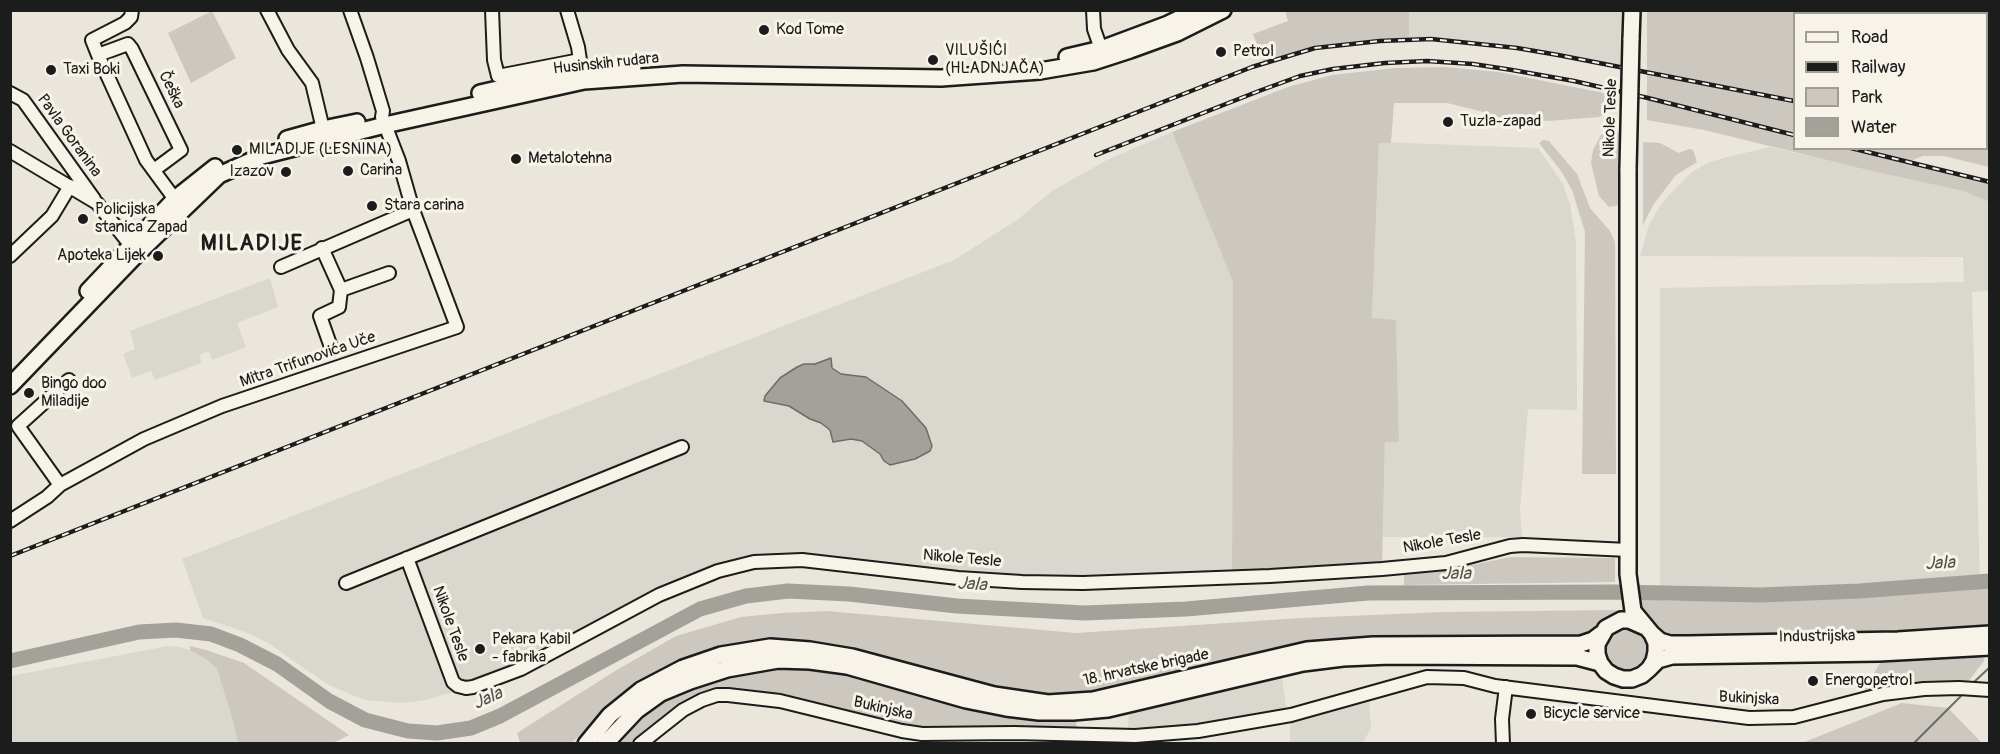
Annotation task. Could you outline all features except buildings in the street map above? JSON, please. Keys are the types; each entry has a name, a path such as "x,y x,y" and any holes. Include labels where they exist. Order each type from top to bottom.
{"main road":[{"name":"Husinskih rudara","path":"10,374 133,249 219,175 262,156 384,121 582,70 683,66 939,69 1039,63 1101,49 1168,24 1197,10"},
{"name":"Husinskih rudara","path":"582,70 941,78 1040,71 1093,62 1130,50 1177,33 1223,10"},
{"name":"Nikole Tesle","path":"1612,623 1627,607 1623,589 1628,574 1628,169 1632,10"},
{"name":"Husinskih rudara","path":"10,386 176,198 215,167 262,147 323,129 384,121"},
{"path":"1627,607 1649,630 1656,643 1654,661 1649,669 1632,679 1623,679 1606,671 1597,654 1597,644 1601,634 1612,623 1629,620 1649,630"},
{"name":"Industrijska","path":"1649,630 1660,641 1688,645 1898,640 1989,634"},
{"name":"18. hrvatske brigade","path":"586,744 610,715 641,690 684,668 721,655 770,647 810,650 852,657 994,694 1048,703 1093,700 1306,650 1385,645 1581,644 1601,634"},
{"name":"Industrijska","path":"1649,669 1658,660 1672,656 1879,653 1989,647"},
{"name":"18. hrvatske brigade","path":"605,744 636,711 662,693 727,669 778,660 847,666 966,700 1039,712 1108,709 1303,663 1343,658 1577,657 1600,663"}],"street":[{"path":"132,10 131,17 125,23 92,40 146,160 176,198"},
{"path":"267,10 288,50 312,82 323,129"},
{"name":"Mitra Trifunovića Uče","path":"10,521 47,497 60,485 144,439 222,406 457,327 413,210 350,10"},
{"name":"Husinskih rudara","path":"492,10 494,60 498,76 582,70"},
{"path":"567,10 582,70"},
{"path":"1094,10 1094,29 1101,49"},
{"name":"Češka","path":"98,55 128,44 132,49 181,150 154,170"},
{"name":"Pavla Goranina","path":"10,93 24,100 97,203 133,249"},
{"name":"Pavla Goranina","path":"10,151 97,203"},
{"path":"10,256 52,216 70,186"},
{"path":"281,267 413,210"},
{"path":"322,248 341,290 389,273"},
{"name":"Mitra Trifunovića Uče","path":"332,350 320,316 339,307 341,290"},
{"path":"60,485 18,426 69,380"},
{"path":"346,583 682,447"},
{"name":"Nikole Tesle","path":"407,558 453,682 466,688 521,669 659,594 718,571 754,562 802,560 958,578 1083,583 1365,571 1446,563 1510,546 1523,545 1628,550"},
{"name":"Bukinjska","path":"640,744 683,710 717,695 780,701 922,734 1014,733 1136,740 1291,715 1427,677 1464,678 1506,687 1749,718 1794,717 1883,694 1924,689 1989,690"},
{"path":"1503,744 1502,719 1506,687"}],"shaded area":[{"path":"1841,10 1989,11 1989,94 1988,12 1840,12"},
{"path":"1409,11 1621,11 1620,67 1517,48 1431,39 1409,40"},
{"path":"1172,132 1233,282 1232,578 1083,583 802,560 718,571 476,686 421,701 400,703 366,700 354,696 327,684 268,643 245,632 203,618 182,559 954,260 1017,220 1052,191 1107,160"},
{"path":"1379,142 1538,148 1563,184 1570,204 1576,242 1577,410 1528,409 1520,510 1522,537 1383,537 1385,442 1399,442 1396,320 1372,319"},
{"path":"1770,147 1963,191 1989,202 1989,291 1972,292 1980,582 1859,591 1761,595 1660,594 1660,288 1964,282 1963,257 1640,256 1649,225 1658,209 1692,172 1708,163"},
{"path":"270,278 278,307 237,323 246,347 212,360 209,351 200,355 201,363 155,380 151,371 132,378 123,354 135,349 130,331"},
{"path":"168,646 190,650 217,669 238,743 11,744 11,676"},
{"path":"1282,677 1287,714 1204,728 1128,730 1129,707"},
{"path":"1369,702 1371,728 1363,743 1290,743 1290,721"}],"green space":[{"path":"212,11 236,58 191,83 168,33"},
{"path":"1285,11 1409,11 1409,40 1315,48 1264,63 1253,34 1288,21"},
{"path":"1647,11 1841,11 1793,12 1793,150 1988,150 1989,94 1989,167 1944,156 1923,156 1908,162 1989,182 1989,202 1963,191 1704,130 1647,120"},
{"path":"1445,67 1499,72 1604,93 1615,96 1614,109 1599,117 1549,121 1495,117 1447,103 1394,103 1391,143 1379,143 1372,318 1396,320 1399,442 1385,442 1382,569 1232,578 1233,282 1172,132 1288,87 1332,75 1394,68"},
{"path":"1615,130 1619,132 1620,205 1609,207 1599,196 1591,163 1593,150 1601,135"},
{"path":"1543,140 1549,141 1577,174 1590,208 1610,231 1615,242 1616,474 1582,474 1585,232 1572,190 1561,171 1539,143"},
{"path":"1643,142 1660,143 1679,153 1689,149 1693,150 1697,162 1676,175 1653,205 1643,225"},
{"path":"1511,557 1615,558 1615,582 1404,585 1404,575 1447,570"},
{"path":"1989,586 1989,629 1937,633 1670,640 1641,613 1641,597 1668,601 1799,598"},
{"path":"1617,610 1594,632 1575,640 1526,636 1341,639 1094,696 1052,699 735,648 618,702 571,743 520,743 517,733 615,671 676,636 741,617 827,611 1076,633 1301,618 1443,612"},
{"path":"1633,624 1651,641 1648,665 1625,676 1604,663 1603,638 1608,631"},
{"path":"190,646 244,663 349,735 333,743 238,743 217,669 190,650"},
{"path":"1983,655 1984,661 1963,688 1865,699 1860,693 1881,661"},
{"path":"809,668 861,678 926,695 1075,717 1078,731 934,731 905,727 763,694 702,696 635,743 615,744 635,724 668,699 711,681 752,671"},
{"path":"1902,703 1948,708 1982,743 1802,743"}],"water":[{"path":"831,358 832,368 841,374 866,377 902,401 926,428 932,446 930,451 915,459 890,465 880,454 862,441 851,439 833,442 830,430 821,423 789,406 764,401 765,396 780,378 797,367"}],"waterway":[{"name":"Jala","path":"10,661 139,632 176,630 211,634 240,645 277,664 329,701 365,720 408,731 437,733 471,728 500,716 700,609 746,596 788,591 849,594 957,606 1084,613 1186,609 1368,593 1617,592 1761,595 1859,591 1990,581"},
{"path":"1973,683 1990,667"},
{"path":"1913,744 1962,695"}],"railway":[{"path":"10,556 1252,67 1315,48 1380,41 1431,39 1517,48 1793,101"},
{"path":"1096,155 1300,76 1333,69 1427,61 1473,64 1574,81 1793,135"},
{"path":"1859,150 1990,182"}],"place":[{"name":"Kod Tome","path":"764,30"},
{"name":"Petrol","path":"1221,52"},
{"name":"VILUŠIĆI (HLADNJAČA)","path":"933,60"},
{"name":"Taxi Boki","path":"51,70"},
{"name":"Tuzla-zapad","path":"1448,122"},
{"name":"MILADIJE (LESNINA)","path":"237,150"},
{"name":"Metalotehna","path":"516,159"},
{"name":"Carina","path":"348,171"},
{"name":"Izazov","path":"286,172"},
{"name":"Stara carina","path":"372,206"},
{"name":"Policijska stanica Zapad","path":"83,219"},
{"name":"Apoteka Lijek","path":"158,256"},
{"name":"Bingo doo Miladije","path":"29,393"},
{"name":"Pekara Kabil - fabrika","path":"480,649"},
{"name":"Energopetrol","path":"1813,681"},
{"name":"Bicycle service","path":"1531,714"}],"district":[{"name":"MILADIJE","path":"252,244"}]}
